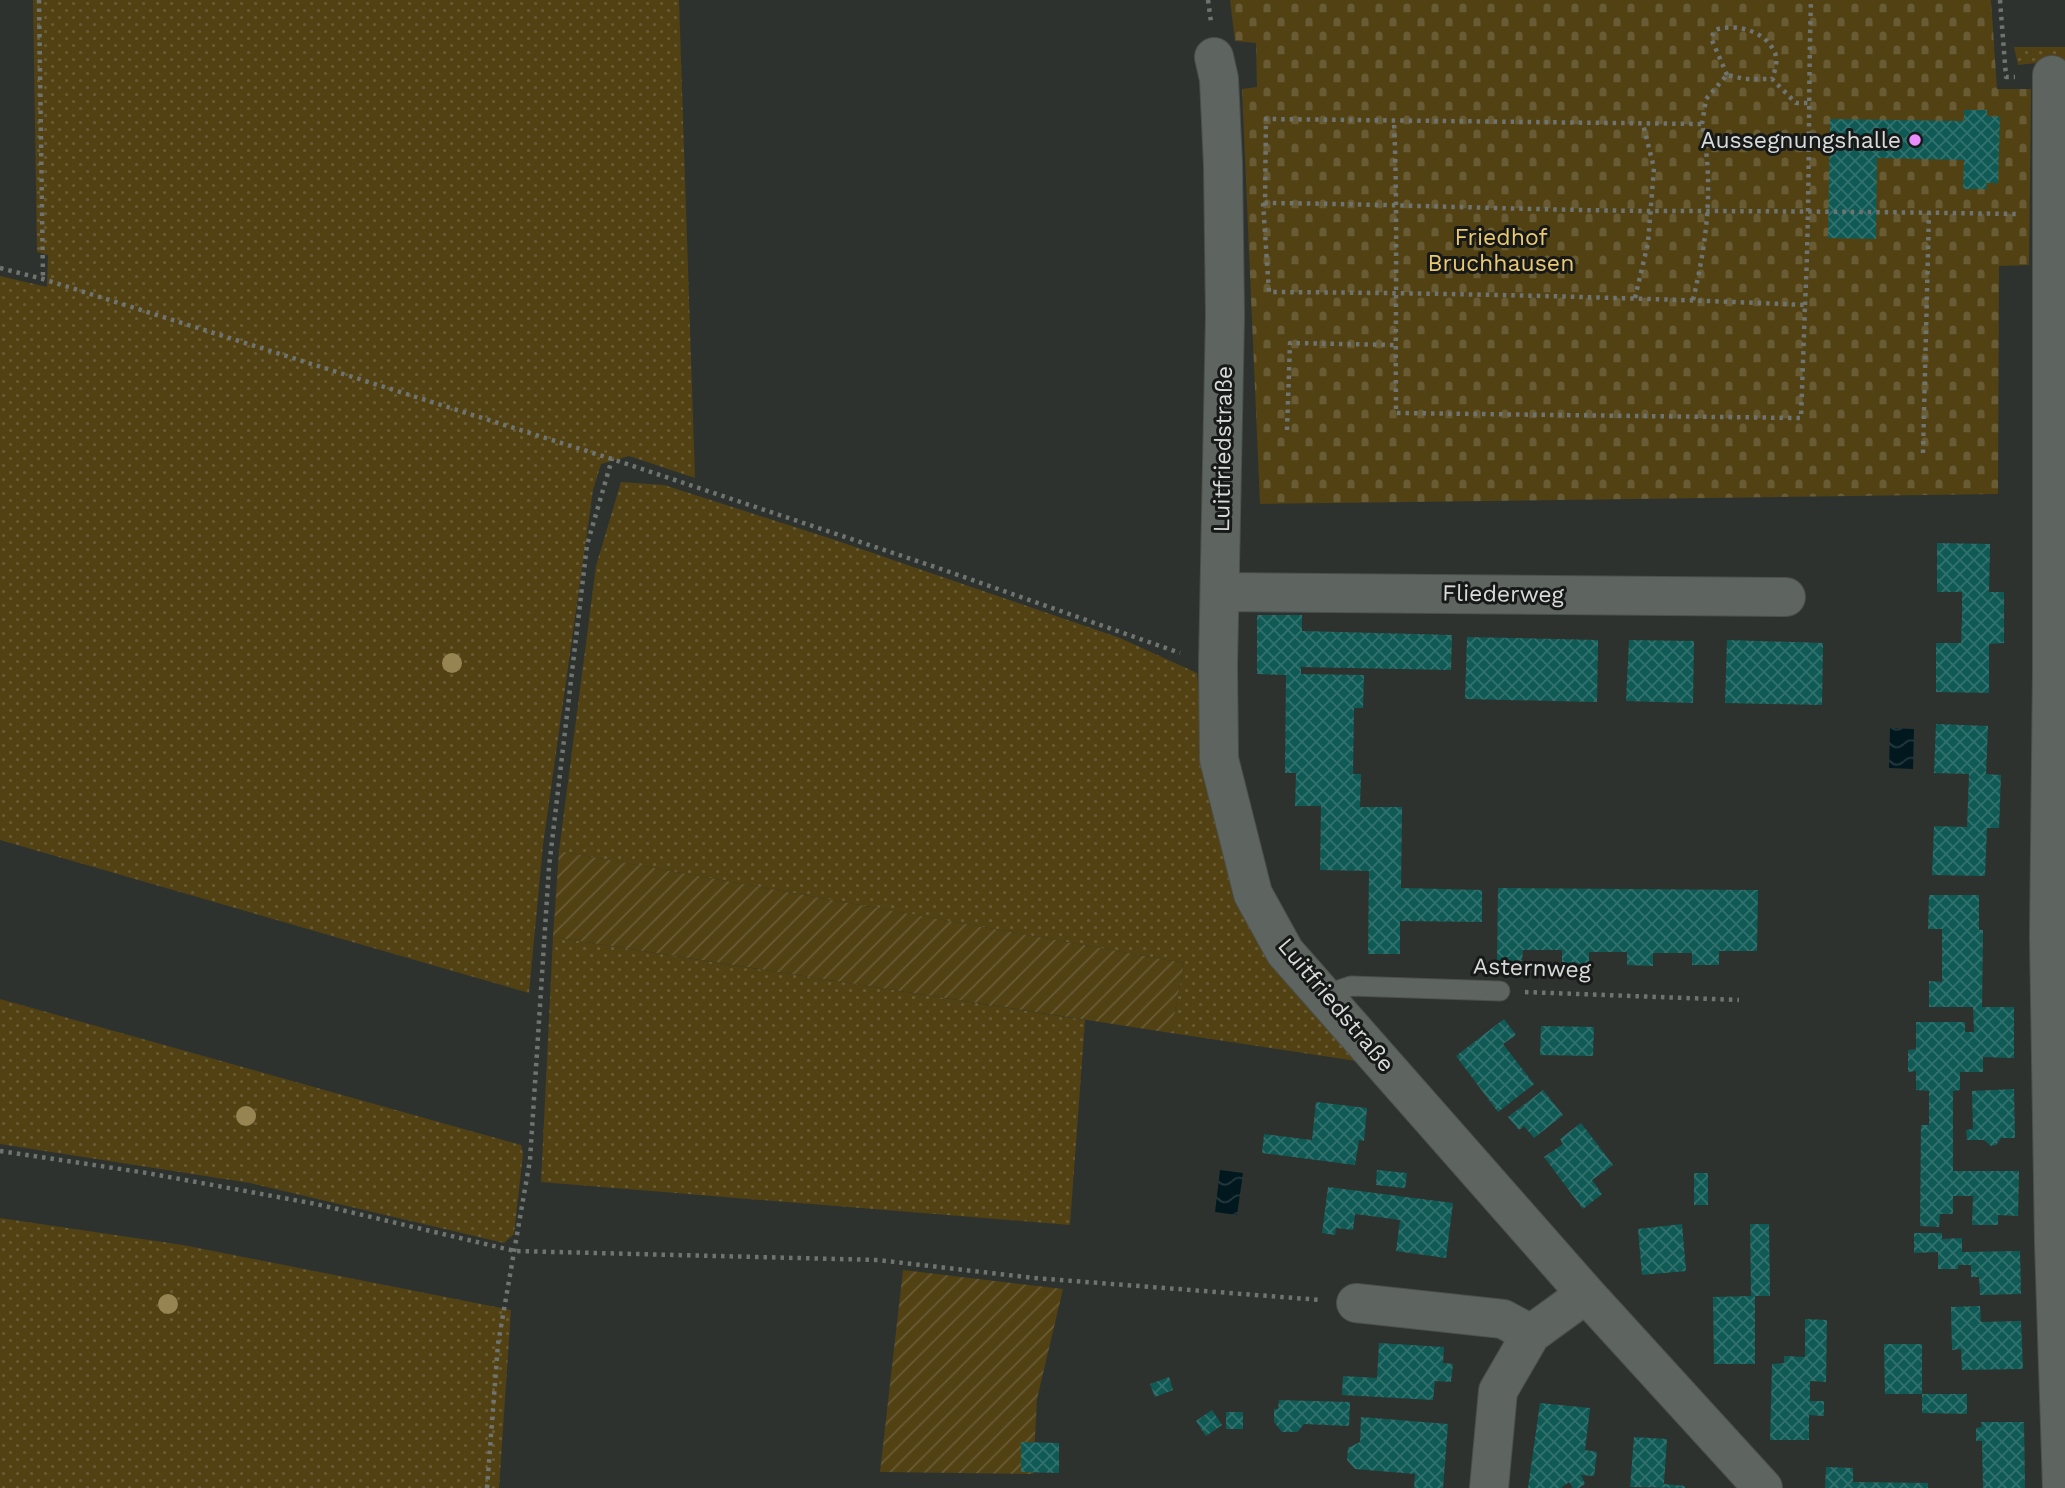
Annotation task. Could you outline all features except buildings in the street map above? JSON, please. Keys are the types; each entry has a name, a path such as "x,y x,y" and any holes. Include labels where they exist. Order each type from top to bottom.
{"street":[{"name":"Luitfriedstraße","path":"1214,57 1219,79 1226,316 1219,759 1254,894 1285,952 1586,1294 1763,1488"},
{"path":"2052,75 2058,693 2050,1013 2062,1488"},
{"name":"Fliederweg","path":"1220,592 1786,597"},
{"path":"1489,1488 1498,1391 1531,1334 1586,1294"},
{"path":"1356,1303 1503,1319 1531,1334"}],"lane":[{"name":"Asternweg","path":"1324,995 1351,986 1500,991"}],"path":[{"path":"39,0 43,279"},
{"path":"1394,121 1397,204 1396,413 1801,418 1810,213 1808,103 1811,0"},
{"path":"2000,0 2006,77 2052,75"},
{"path":"1727,75 1711,38 1715,30 1728,25 1747,30 1763,39 1774,51 1777,64 1772,79"},
{"path":"1727,75 1745,79 1772,79 1796,103 1808,103"},
{"path":"1692,300 1705,244 1708,210 1709,160 1702,124 1706,100 1727,75"},
{"path":"1702,124 1266,119 1265,203 1269,292 1635,298 1805,305"},
{"path":"1635,298 1648,243 1654,168 1643,124"},
{"path":"1224,203 1397,204 1652,211 2053,214"},
{"path":"1923,453 1929,212"},
{"path":"0,268 43,279 612,459 1138,638"},
{"path":"1287,430 1290,343 1396,345"},
{"path":"487,1488 498,1344 530,1160 548,867 583,571 587,545 612,459"},
{"name":"Asternweg","path":"1500,991 1739,1000"},
{"path":"0,1151 146,1173 316,1204 515,1251 878,1260 1034,1278 1356,1303"}],"green space":[{"path":"33,0 679,0 695,478 629,456 601,464 593,490 543,845 529,993 0,840 0,276 47,287 48,255 37,252"},
{"name":"Friedhof Bruchhausen","path":"1230,0 1991,0 1997,89 2031,89 2029,265 1999,266 1998,494 1260,504 1242,89 1257,87 1256,43 1235,41"},
{"path":"2014,47 2065,47 2065,60 2018,65"},
{"path":"621,482 664,485 832,539 1120,638 1197,673 1210,806 1253,934 1363,1062 1171,1033 1184,963 559,851 596,566"},
{"path":"559,851 1184,963 1171,1033 553,937"},
{"path":"553,937 1085,1020 1070,1225 541,1182"},
{"path":"0,999 521,1145 523,1154 514,1234 504,1243 250,1183 0,1144"},
{"path":"0,1218 183,1245 511,1310 499,1488 0,1488"},
{"path":"903,1270 1063,1289 1037,1399 1033,1474 880,1472"}],"water":[{"path":"1890,728 1914,729 1913,769 1889,768"},
{"path":"1220,1170 1243,1173 1237,1215 1215,1212"}],"place":[{"name":"Aussegnungshalle","path":"1915,140"}]}
